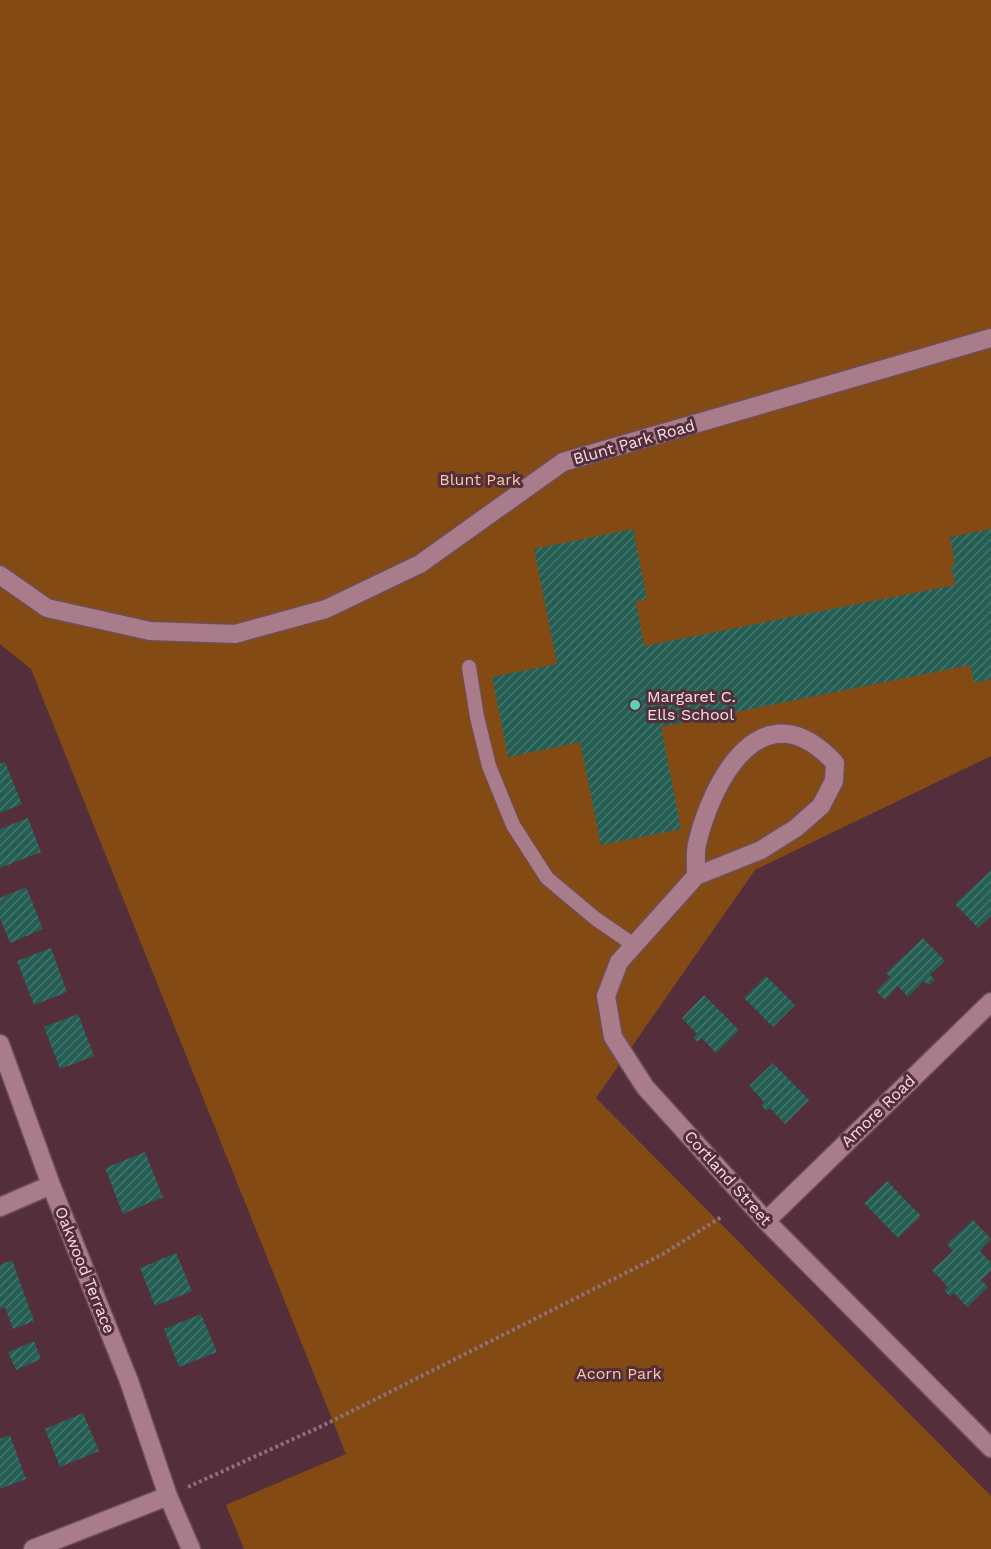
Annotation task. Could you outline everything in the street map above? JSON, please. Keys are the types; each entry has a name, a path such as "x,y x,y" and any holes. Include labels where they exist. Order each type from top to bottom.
{"street":[{"name":"Blunt Park Road","path":"0,575 47,608 150,631 235,634 326,609 420,564 563,462 991,338"},
{"name":"Cortland Street","path":"696,876 697,846 712,799 732,762 753,743 774,733 795,735 809,740 835,763 834,781 821,806 796,828 761,850 696,876 620,962 606,996 613,1036 645,1087 766,1221 991,1448"},
{"name":"Amore Road","path":"766,1221 991,1002"},
{"name":"Oakwood Terrace","path":"0,1044 51,1185 129,1380 168,1496 191,1549"},
{"path":"0,1207 51,1185"},
{"path":"33,1549 168,1496"}],"lane":[{"path":"469,667 477,717 489,766 513,825 547,878 596,919 634,945"}],"path":[{"path":"168,1496 322,1426 503,1335 663,1254 723,1216"}],"green space":[{"name":"Blunt Park","path":"0,0 991,0 991,756 755,870 596,1098 991,1496 991,1549 244,1549 226,1505 346,1454 31,669 0,644"}],"building":[{"name":"Margaret C. Ells School","path":"633,529 647,599 636,601 644,646 955,585 951,566 955,565 950,537 991,529 991,679 974,683 970,665 661,727 681,829 601,845 580,742 508,757 492,677 557,664 534,549"},
{"path":"5,762 22,804 0,813 0,764"},
{"path":"28,818 41,852 0,868 0,829"},
{"path":"991,870 991,916 978,928 955,904"},
{"path":"26,887 43,929 10,943 0,918 0,898"},
{"path":"923,938 945,961 930,975 935,980 928,985 924,981 908,997 898,986 885,1000 876,991 890,977 886,973"},
{"path":"51,948 67,992 34,1005 17,961"},
{"path":"766,976 795,1005 773,1027 744,998"},
{"path":"704,995 739,1030 716,1053 702,1038 698,1042 693,1038 697,1034 682,1018"},
{"path":"78,1014 94,1056 60,1069 44,1027"},
{"path":"773,1063 809,1100 785,1124 770,1108 766,1111 761,1105 764,1102 749,1086"},
{"path":"145,1152 163,1197 123,1214 105,1168"},
{"path":"887,1181 921,1216 898,1238 864,1203"},
{"path":"973,1220 991,1239 980,1251 991,1263 991,1271 981,1280 988,1287 967,1307 954,1293 950,1296 944,1291 948,1287 932,1270 953,1251 947,1244"},
{"path":"176,1253 192,1291 155,1306 140,1268"},
{"path":"12,1260 34,1321 13,1329 5,1307 0,1309 0,1265"},
{"path":"201,1314 217,1352 179,1367 164,1329"},
{"path":"34,1341 41,1359 16,1370 8,1352"},
{"path":"83,1413 99,1451 60,1467 45,1429"},
{"path":"10,1435 26,1479 0,1489 0,1439"}],"place":[{"name":"Margaret C. Ells School","path":"635,705"}],"park label":[{"name":"Acorn Park","path":"619,1373"}]}
